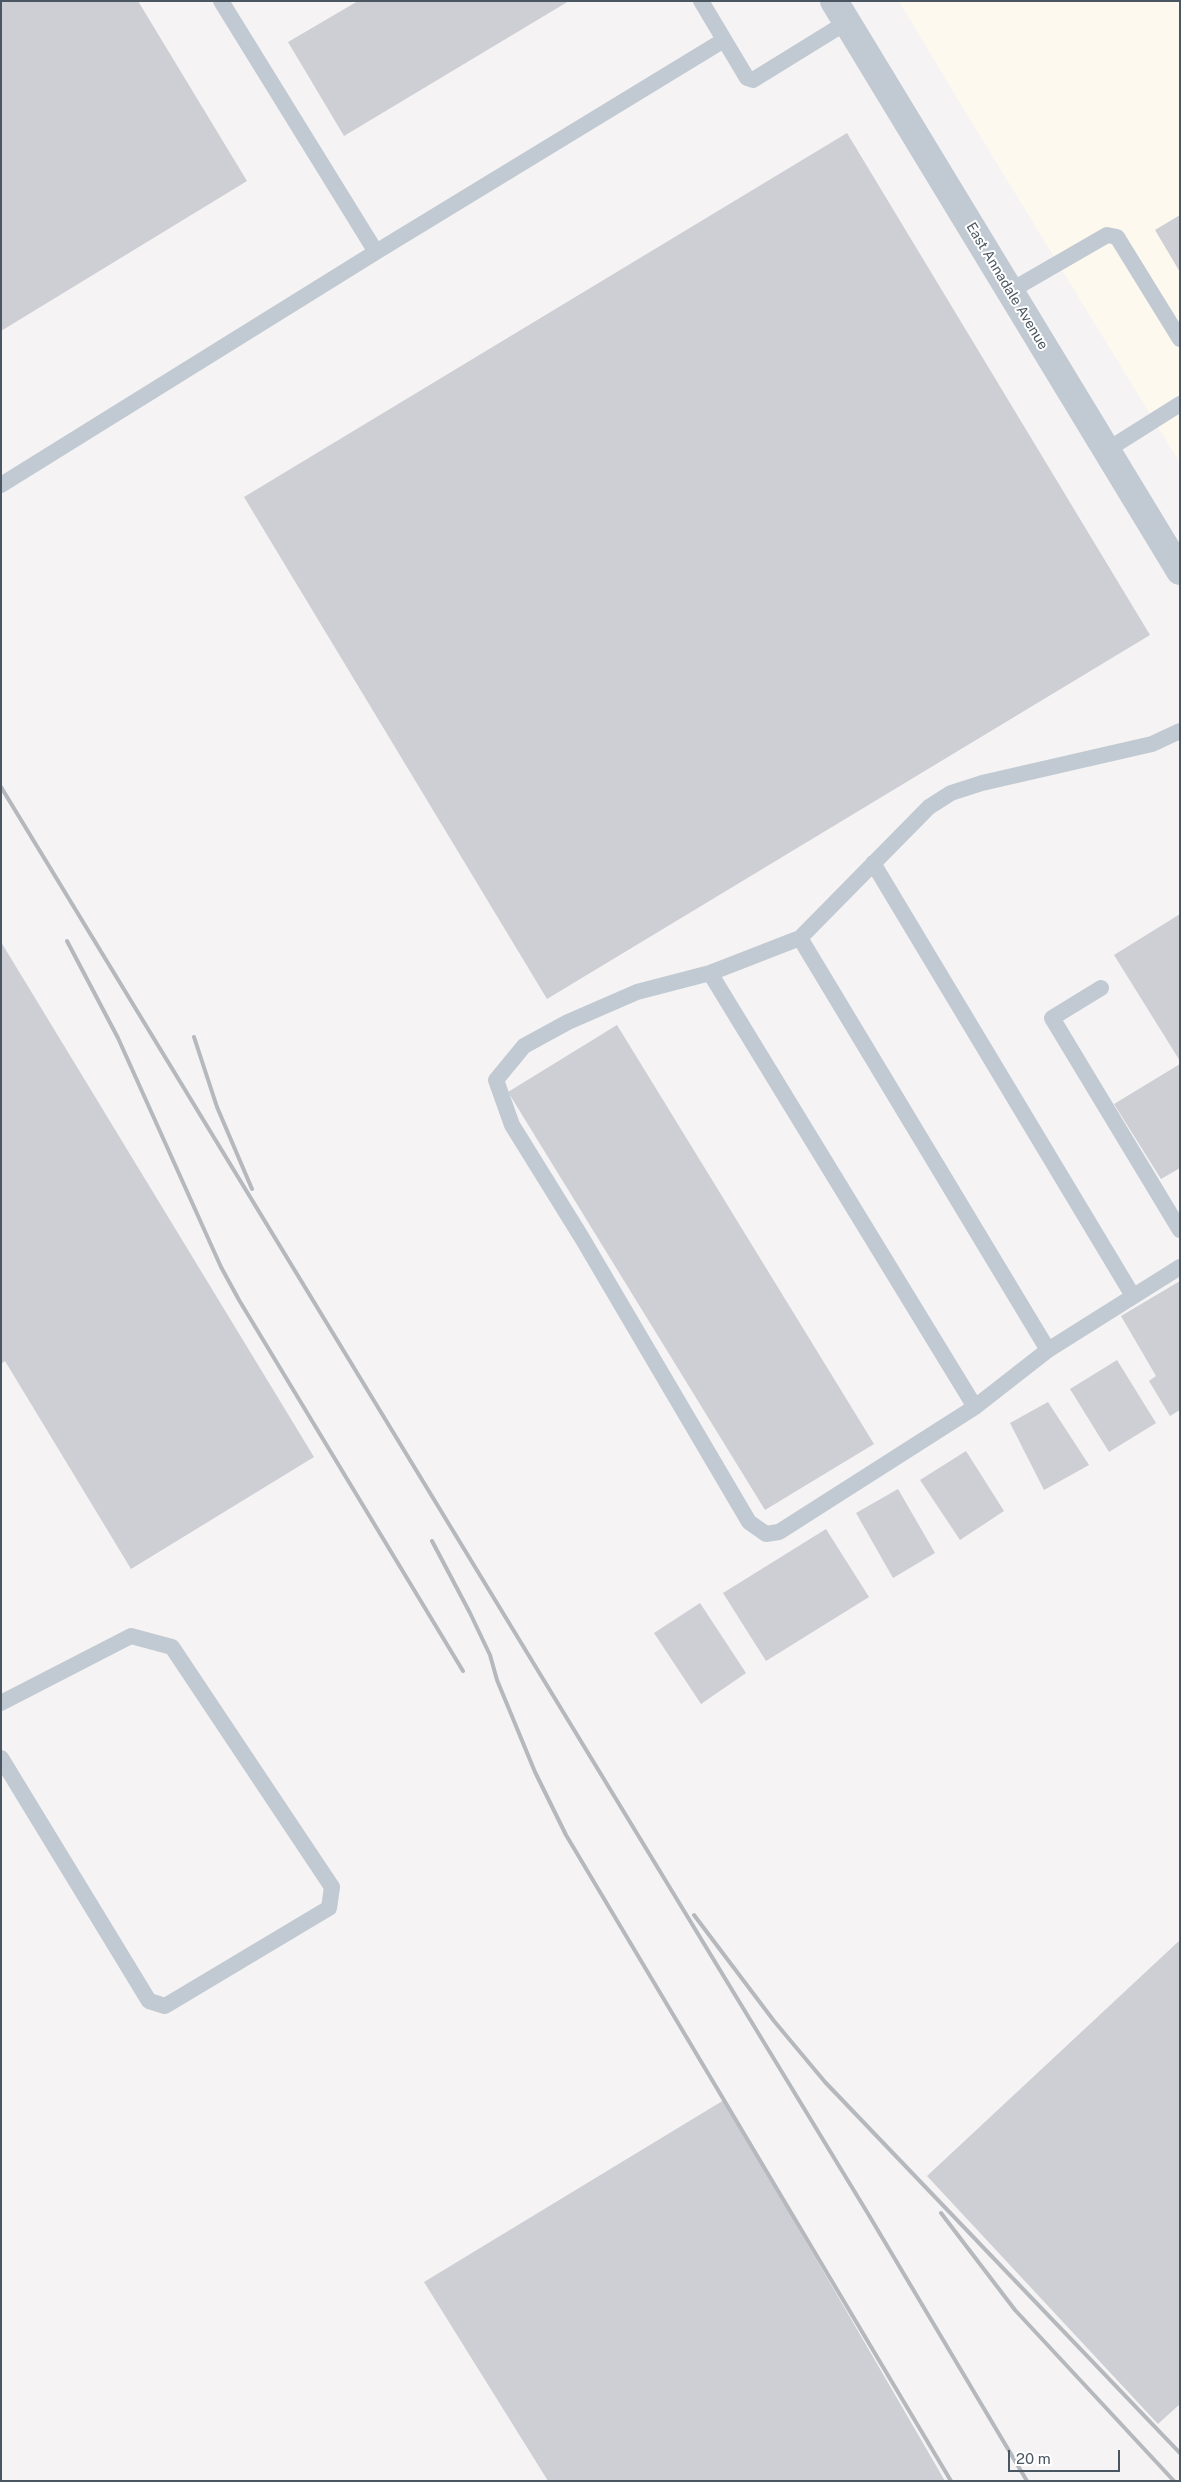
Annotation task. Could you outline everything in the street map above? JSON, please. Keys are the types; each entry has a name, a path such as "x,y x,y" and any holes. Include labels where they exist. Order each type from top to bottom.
{"street":[{"name":"East Annadale Avenue","path":"841,12 1180,571"}],"lane":[{"path":"221,1 376,252"},
{"path":"701,1 747,78 753,80 841,12"},
{"path":"1,485 376,252 724,40"},
{"path":"1010,291 1107,235 1116,237 1180,339"},
{"path":"1106,450 1180,404"},
{"path":"1180,732 1152,744 982,783 950,793 929,807 800,938 710,973 637,992 568,1022 524,1046 496,1080 512,1125 582,1238 750,1522 766,1534 779,1532 975,1407 1048,1350 1180,1267"},
{"path":"873,863 1133,1296"},
{"path":"800,938 1048,1350"},
{"path":"710,973 975,1407"},
{"path":"1101,988 1052,1018 1180,1230"},
{"path":"1,1703 131,1636 172,1647 332,1887 329,1908 165,2006 148,2001 1,1758"}],"shaded area":[{"path":"899,1 1180,1 1180,463 960,103"}],"building":[{"path":"1,1 138,1 247,181 1,331"},
{"path":"358,1 569,1 344,136 288,42"},
{"path":"847,133 1150,635 547,999 244,497"},
{"path":"1180,215 1180,272 1155,230"},
{"path":"1180,914 1180,1061 1114,955"},
{"path":"1,942 314,1457 131,1569 5,1361 1,1364"},
{"path":"617,1025 874,1444 765,1510 508,1092"},
{"path":"1180,1064 1180,1168 1161,1179 1114,1104"},
{"path":"1180,1281 1180,1410 1170,1416 1149,1381 1156,1376 1121,1316"},
{"path":"1117,1360 1156,1423 1109,1452 1070,1389"},
{"path":"1048,1402 1089,1465 1044,1490 1010,1423"},
{"path":"966,1451 1004,1511 960,1540 920,1480"},
{"path":"898,1489 935,1553 893,1578 856,1513"},
{"path":"826,1529 869,1597 766,1661 723,1593"},
{"path":"700,1603 746,1673 701,1704 654,1633"},
{"path":"1180,1940 1180,2404 1158,2424 927,2176"},
{"path":"724,2100 945,2481 548,2481 424,2282"}],"railway":[{"path":"1,787 867,2212 1027,2481"},
{"path":"67,941 118,1038 221,1267 239,1300 463,1671"},
{"path":"194,1037 217,1107 252,1189"},
{"path":"432,1541 490,1655 497,1680 535,1772 566,1835 951,2481"},
{"path":"694,1915 774,2021 825,2082 1180,2453"},
{"path":"941,2213 1015,2310 1174,2481"}]}
